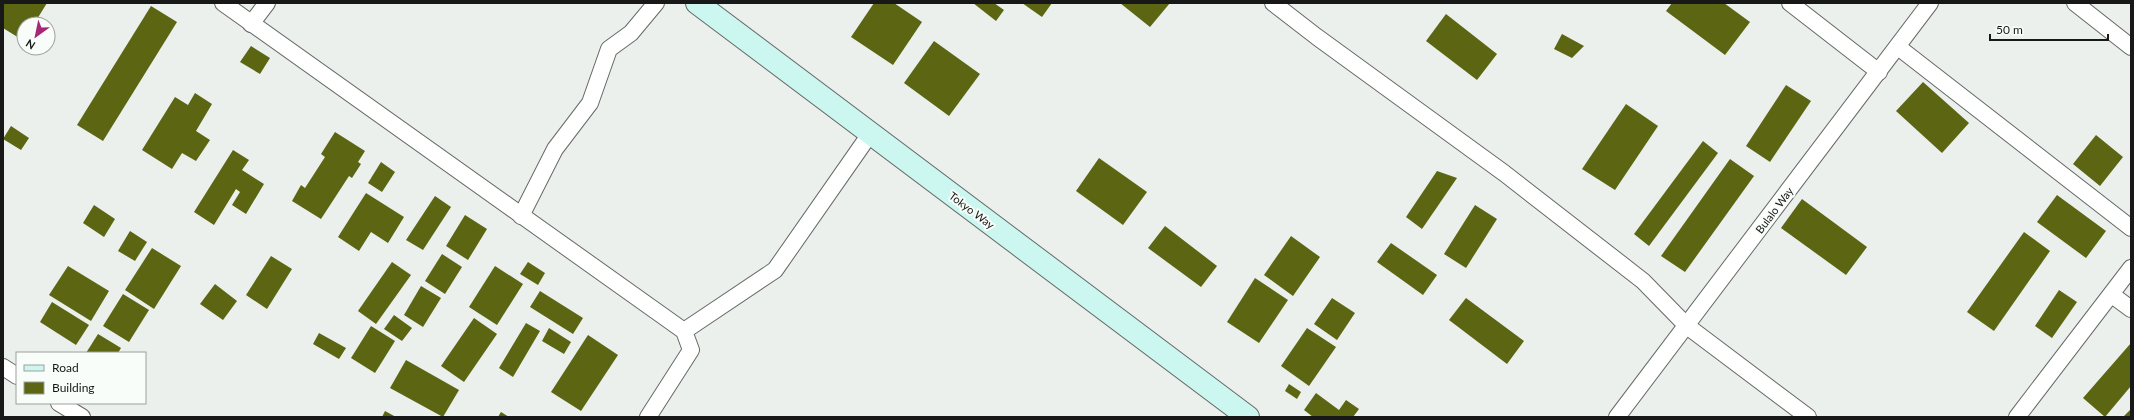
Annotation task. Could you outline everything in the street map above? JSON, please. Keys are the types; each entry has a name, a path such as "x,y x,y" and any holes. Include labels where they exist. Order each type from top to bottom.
{"street":[{"path":"223,3 684,331 690,350 648,417"},
{"path":"251,24 267,3"},
{"path":"521,216 555,150 590,103 609,49 632,33 656,3"},
{"name":"Tokyo Way","path":"696,3 1248,417"},
{"path":"1273,3 1317,37 1504,173 1643,281 1687,326 1808,417"},
{"path":"1790,3 1879,72"},
{"name":"Bulalo Way","path":"1617,417 1930,3"},
{"path":"2075,3 2131,47"},
{"path":"1898,47 2131,228"},
{"path":"684,331 775,270 870,134"},
{"path":"2017,417 2112,295 2131,268"},
{"path":"2112,295 2131,309"},
{"path":"3,367 16,375"},
{"path":"62,404 82,417"}],"building":[{"path":"3,3 47,3 39,16 16,16 16,36 3,28"},
{"path":"874,3 894,3 922,22 893,65 851,37"},
{"path":"973,3 994,3 1004,10 996,21"},
{"path":"1022,3 1052,3 1042,17"},
{"path":"1120,3 1170,3 1150,27"},
{"path":"1672,3 1724,3 1750,22 1725,55 1666,11"},
{"path":"151,6 177,22 103,141 77,125"},
{"path":"1446,14 1497,54 1477,80 1426,41"},
{"path":"1562,34 1584,46 1572,58 1554,49"},
{"path":"934,41 980,74 949,116 904,83"},
{"path":"251,46 270,58 260,74 240,62"},
{"path":"1923,82 1969,123 1942,153 1896,111"},
{"path":"1786,85 1811,101 1770,162 1746,146"},
{"path":"195,93 212,104 196,131 210,140 196,161 182,153 172,169 142,150 175,97 188,105"},
{"path":"1626,104 1658,126 1615,190 1582,169"},
{"path":"11,126 29,138 21,150 3,139"},
{"path":"335,132 365,151 358,162 361,164 352,178 349,176 321,219 292,201 301,185 305,188 325,157 321,154"},
{"path":"2096,135 2123,157 2100,186 2073,164"},
{"path":"1703,141 1718,153 1649,246 1634,234"},
{"path":"233,150 249,160 242,170 264,184 246,214 232,205 240,192 236,189 214,225 194,212"},
{"path":"1099,158 1147,192 1123,225 1076,191"},
{"path":"1730,159 1754,176 1685,272 1661,256"},
{"path":"381,162 395,172 382,192 368,183"},
{"path":"1437,171 1457,178 1422,229 1406,217"},
{"path":"366,193 404,217 388,243 371,232 359,251 338,237"},
{"path":"2057,195 2106,231 2086,258 2037,222"},
{"path":"435,196 451,207 423,250 406,240"},
{"path":"1802,199 1867,247 1846,275 1781,228"},
{"path":"94,205 115,219 104,237 83,223"},
{"path":"1475,205 1497,219 1466,268 1444,254"},
{"path":"465,215 487,229 468,260 446,246"},
{"path":"1165,226 1217,266 1201,287 1148,248"},
{"path":"130,231 147,242 135,261 118,251"},
{"path":"2024,232 2050,251 1994,331 1967,312"},
{"path":"1291,236 1320,257 1293,296 1264,275"},
{"path":"1391,243 1437,275 1423,295 1377,262"},
{"path":"152,248 181,266 154,309 125,290"},
{"path":"442,254 462,267 445,294 425,281"},
{"path":"271,256 292,269 267,309 246,295"},
{"path":"392,262 411,275 376,324 358,311"},
{"path":"528,262 545,273 538,285 520,274"},
{"path":"68,266 109,291 91,321 49,295"},
{"path":"495,266 523,284 497,325 469,307"},
{"path":"1255,278 1288,300 1259,343 1227,322"},
{"path":"215,284 237,301 223,320 200,304"},
{"path":"421,286 441,298 423,327 404,315"},
{"path":"2059,290 2077,302 2052,338 2035,326"},
{"path":"540,291 583,318 573,334 530,307"},
{"path":"123,294 149,310 129,342 103,326"},
{"path":"1332,298 1355,313 1337,340 1314,324"},
{"path":"1466,298 1524,341 1507,364 1449,320"},
{"path":"52,302 89,325 76,345 40,322"},
{"path":"394,315 412,328 402,341 384,329"},
{"path":"474,318 497,334 464,382 441,366"},
{"path":"526,323 540,331 513,377 499,368"},
{"path":"371,326 395,341 375,373 351,358"},
{"path":"549,328 571,342 564,354 542,341"},
{"path":"1307,328 1336,347 1309,386 1281,366"},
{"path":"319,333 346,348 339,359 313,344"},
{"path":"98,334 121,348 119,352 87,352"},
{"path":"588,335 618,355 581,411 551,392"},
{"path":"2131,343 2131,386 2105,417 2083,398"},
{"path":"406,360 459,390 443,417 390,388"},
{"path":"1289,384 1301,392 1297,399 1285,391"},
{"path":"1316,393 1339,410 1346,400 1359,409 1353,417 1313,417 1304,410"},
{"path":"2131,409 2131,417 2123,417"},
{"path":"385,411 396,417 382,417"},
{"path":"501,412 509,417 498,417"}]}
